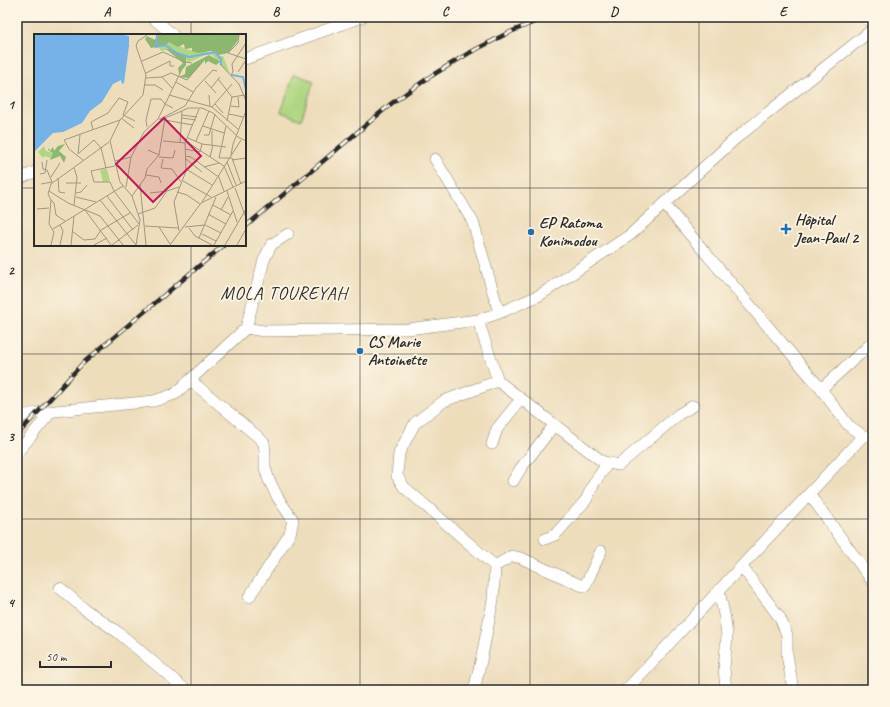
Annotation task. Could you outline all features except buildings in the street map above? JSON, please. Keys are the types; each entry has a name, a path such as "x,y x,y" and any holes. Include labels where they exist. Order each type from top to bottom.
{"street":[{"path":"152,17 172,34"},
{"path":"246,59 362,17"},
{"path":"246,328 263,331 408,329 478,320 499,313 540,295 630,235 735,139 873,28 866,17"},
{"path":"436,159 473,222 499,313"},
{"path":"17,182 21,178 34,172"},
{"path":"626,690 810,495 868,436 848,425 821,389 664,204"},
{"path":"17,417 154,401 175,394 246,328 264,260 271,245 288,234"},
{"path":"478,320 498,381 603,462 619,465 679,414 693,406"},
{"path":"821,389 873,342"},
{"path":"190,380 264,443 265,468 269,480 278,498 293,520 290,534 249,597"},
{"path":"495,566 404,487 397,476 399,453 415,423 444,401 498,381"},
{"path":"492,444 497,429 521,399"},
{"path":"17,453 51,412"},
{"path":"514,481 520,468 554,425"},
{"path":"545,539 555,535 586,500 594,483 608,463"},
{"path":"810,495 873,582"},
{"path":"495,566 512,556 521,558 585,586 601,551"},
{"path":"474,690 493,600 495,566"},
{"path":"742,567 780,618 787,635 787,654 793,690"},
{"path":"60,588 83,608 119,634 186,690"},
{"path":"719,591 725,619 726,636 724,668 726,690"}],"green space":[{"path":"294,74 314,81 301,120 281,112"}],"railway":[{"path":"246,226 392,103 431,76 469,53 508,33 546,17"},
{"path":"17,435 82,364 223,246"}],"place":[{"name":"Hôpital Jean-Paul 2","path":"786,229"},
{"name":"EP Ratoma Konimodou","path":"531,232"},
{"name":"CS Marie Antoinette","path":"360,351"}],"district":[{"name":"MOLA TOUREYAH","path":"284,293"}]}
